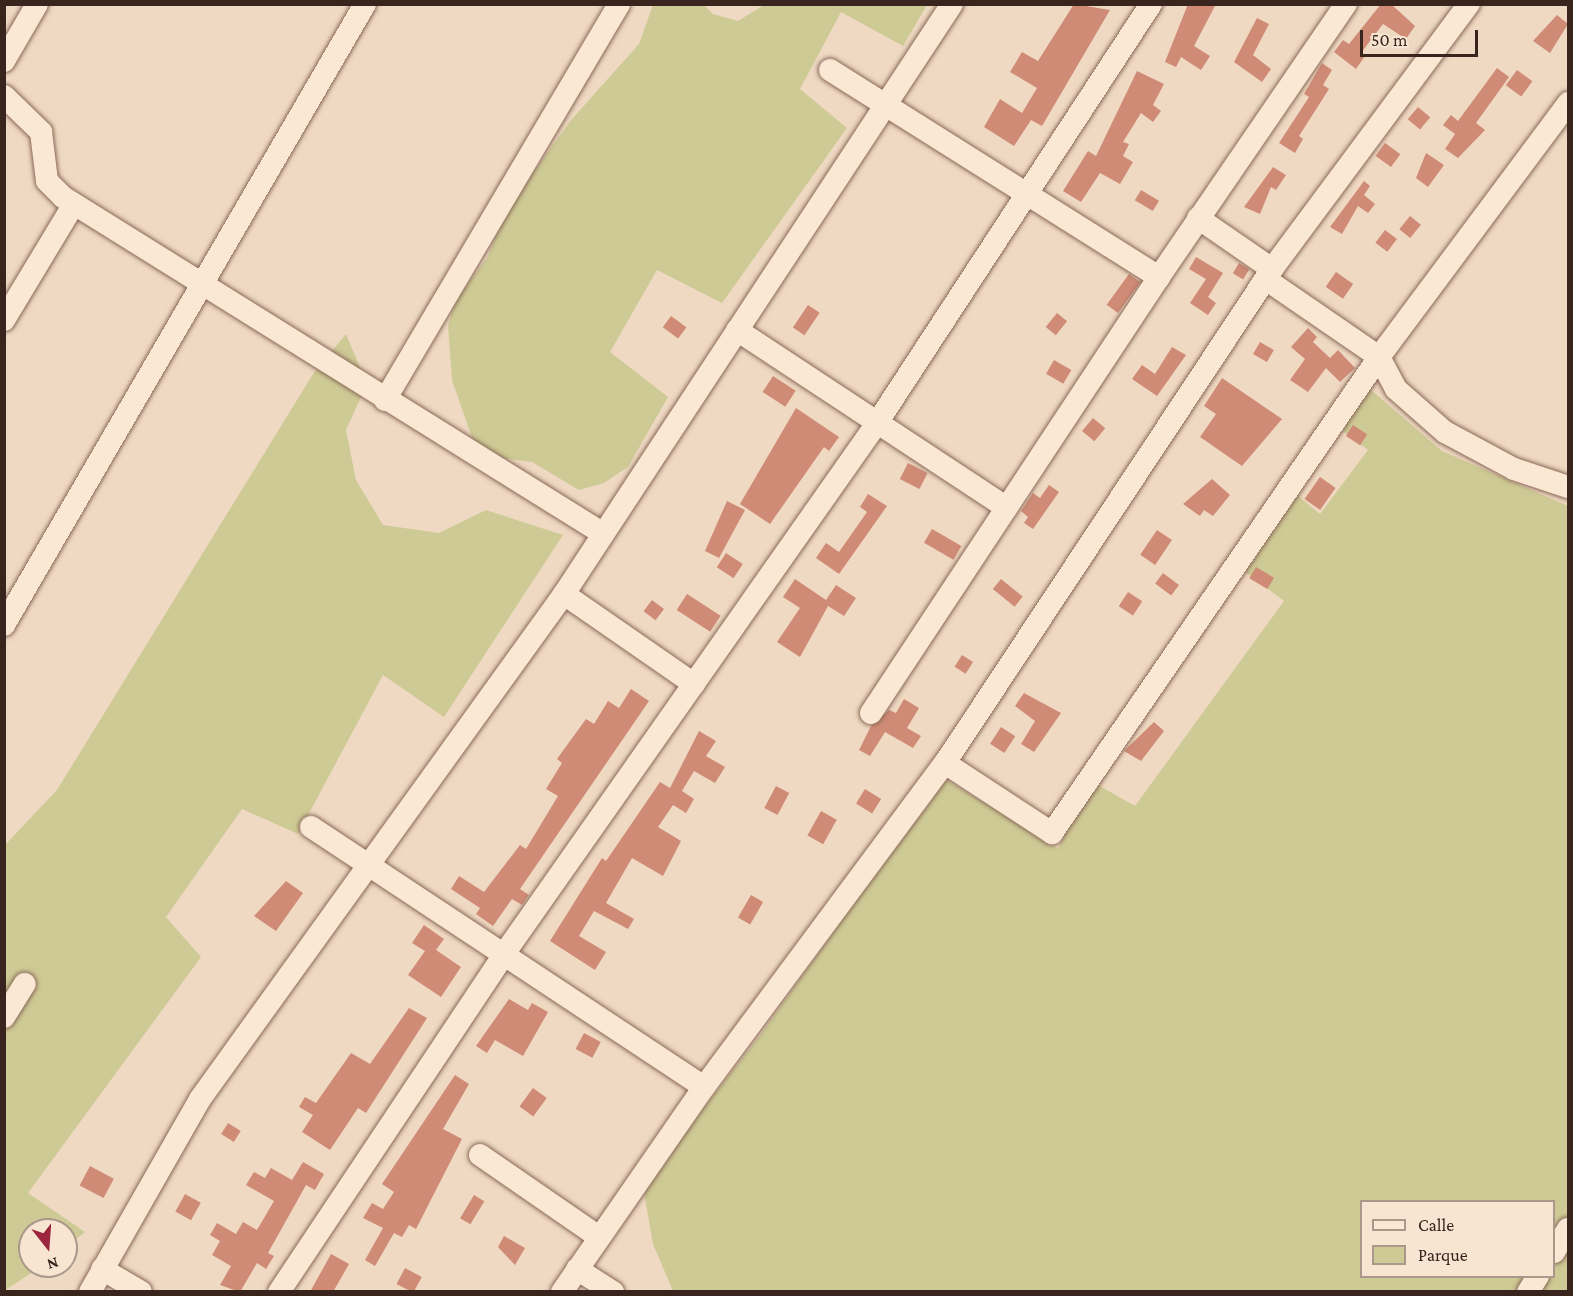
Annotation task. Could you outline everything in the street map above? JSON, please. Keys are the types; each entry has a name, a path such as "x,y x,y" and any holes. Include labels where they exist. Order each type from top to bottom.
{"street":[{"path":"4,61 37,4"},
{"path":"4,625 200,284 365,4"},
{"path":"385,400 619,4"},
{"path":"90,1292 200,1099 367,864 564,594 952,4"},
{"path":"279,1292 504,954 877,423 1151,4"},
{"path":"871,714 1159,276 1346,4"},
{"path":"562,1292 704,1087 945,763 1269,274 1469,4"},
{"path":"830,70 1159,276"},
{"path":"4,96 41,132 47,181 74,204 385,400 602,533"},
{"path":"945,763 1052,833 1379,357 1569,103"},
{"path":"4,320 74,204"},
{"path":"1198,218 1379,357 1396,389 1444,432 1514,469 1569,487"},
{"path":"736,330 1007,508"},
{"path":"564,594 694,684"},
{"path":"310,827 704,1087"},
{"path":"4,1017 26,984"},
{"path":"480,1155 599,1237"},
{"path":"1555,1250 1569,1229"},
{"path":"102,1269 141,1292"},
{"path":"577,1269 613,1292"},
{"path":"1528,1292 1537,1278"}],"green space":[{"path":"653,5 704,5 713,14 738,21 764,5 927,5 903,46 841,12 800,89 847,128 722,303 657,270 610,352 668,397 628,467 604,483 579,490 532,462 478,455 452,380 448,326 455,301 487,258 507,208 572,119 639,44"},
{"path":"346,334 367,384 346,430 356,480 383,525 439,533 486,510 563,535 444,717 383,675 298,834 242,809 166,917 201,957 28,1193 65,1218 18,1218 18,1278 24,1278 4,1291 4,846 57,790 313,374"},
{"path":"1363,383 1442,451 1568,506 1568,1291 673,1291 653,1244 643,1187 761,1034 943,778 1058,848 1091,781 1135,806 1284,601 1244,571 1297,495 1320,514 1368,450 1339,428"},
{"path":"78,1227 85,1232 78,1238"}],"building":[{"path":"1074,4 1110,10 1042,126 1031,120 1014,146 984,127 1000,99 1022,113 1037,88 1010,72 1022,52 1038,61"},
{"path":"1188,4 1216,4 1194,46 1210,56 1201,70 1181,57 1176,67 1165,62"},
{"path":"1381,4 1391,4 1415,26 1406,39 1383,24 1361,53 1365,56 1356,69 1334,52 1343,40 1349,44"},
{"path":"1557,15 1568,24 1550,53 1533,41"},
{"path":"1257,18 1269,24 1253,55 1271,69 1262,82 1234,62"},
{"path":"1322,63 1332,70 1323,85 1329,89 1299,136 1303,139 1295,153 1279,143 1309,97 1304,94"},
{"path":"1497,68 1509,77 1476,123 1485,130 1458,158 1445,149 1455,134 1443,125 1451,115 1458,121"},
{"path":"1517,70 1532,81 1521,97 1506,85"},
{"path":"1137,71 1164,84 1153,105 1161,111 1153,122 1141,113 1123,142 1129,144 1123,156 1133,162 1120,184 1100,173 1081,202 1063,191 1088,151 1096,156"},
{"path":"1418,107 1430,117 1420,130 1408,119"},
{"path":"1385,143 1400,154 1391,167 1376,156"},
{"path":"1426,153 1444,165 1428,187 1416,178"},
{"path":"1273,167 1286,175 1276,190 1271,187 1260,214 1244,207"},
{"path":"1364,181 1370,186 1364,195 1375,204 1368,213 1358,206 1342,234 1330,227"},
{"path":"1141,190 1159,201 1153,211 1135,200"},
{"path":"1410,216 1421,225 1410,238 1399,229"},
{"path":"1385,230 1397,239 1387,252 1375,243"},
{"path":"1196,257 1223,273 1208,297 1216,303 1208,315 1190,303 1206,279 1189,269"},
{"path":"1239,263 1249,269 1243,279 1233,273"},
{"path":"1336,272 1353,284 1343,299 1326,287"},
{"path":"1129,274 1140,282 1118,313 1107,305"},
{"path":"808,305 820,313 805,335 793,327"},
{"path":"1057,313 1067,321 1056,335 1046,327"},
{"path":"671,316 686,327 678,338 663,327"},
{"path":"1308,328 1317,337 1313,342 1330,358 1338,350 1355,368 1340,382 1326,368 1308,392 1290,380 1305,359 1291,347"},
{"path":"1260,342 1274,350 1267,362 1253,354"},
{"path":"1172,347 1186,355 1157,396 1132,379 1142,365 1155,374"},
{"path":"1054,360 1071,370 1063,384 1046,374"},
{"path":"773,376 796,391 785,407 763,392"},
{"path":"1222,378 1282,419 1242,466 1200,437 1216,414 1204,406"},
{"path":"796,408 839,437 829,451 824,447 770,524 740,504"},
{"path":"1093,418 1105,428 1094,441 1082,431"},
{"path":"1353,425 1367,434 1360,445 1346,436"},
{"path":"908,463 928,473 919,489 900,479"},
{"path":"1320,477 1336,488 1320,510 1305,499"},
{"path":"1212,479 1230,495 1213,516 1204,510 1200,516 1183,504"},
{"path":"1049,485 1059,492 1033,529 1024,523 1028,517 1021,511 1033,493 1040,498"},
{"path":"868,494 887,506 839,574 816,558 826,543 839,552 867,512 860,507"},
{"path":"727,501 745,510 719,558 705,551"},
{"path":"932,529 961,546 953,560 924,543"},
{"path":"1157,530 1172,540 1155,565 1140,555"},
{"path":"726,553 743,564 734,578 717,567"},
{"path":"1256,567 1274,578 1267,589 1249,578"},
{"path":"1163,573 1179,585 1171,595 1155,583"},
{"path":"795,579 826,600 836,585 856,598 844,616 828,606 800,657 777,642 800,608 783,597"},
{"path":"1001,579 1023,597 1015,607 993,589"},
{"path":"1128,592 1142,601 1133,616 1119,606"},
{"path":"687,594 721,616 710,632 677,610"},
{"path":"652,600 664,609 656,620 644,611"},
{"path":"962,655 973,662 966,674 955,667"},
{"path":"631,689 649,701 520,889 529,895 522,905 512,899 493,926 476,914 480,908 451,889 459,876 484,892 520,845 526,849 558,796 546,789 562,763 557,759 586,719 594,724 608,701 619,708"},
{"path":"1024,693 1061,713 1034,752 1021,744 1035,721 1015,706"},
{"path":"904,699 919,708 907,728 921,736 913,748 885,732 870,756 859,750 871,726 889,710 896,713"},
{"path":"1154,722 1164,731 1141,761 1124,751"},
{"path":"1001,727 1015,736 1004,753 990,744"},
{"path":"699,731 716,741 706,756 725,767 715,783 694,771 682,791 694,799 686,813 673,805 658,827 681,841 663,876 632,858 606,903 634,919 628,929 594,911 579,936 606,952 595,970 550,941 602,858 606,861 660,782 670,788"},
{"path":"776,786 789,793 778,815 764,808"},
{"path":"865,789 881,799 872,813 856,803"},
{"path":"821,811 837,820 823,844 807,835"},
{"path":"286,881 303,893 276,931 254,916"},
{"path":"751,895 763,902 750,925 738,918"},
{"path":"424,925 444,939 436,950 461,967 441,997 408,975 425,951 412,943"},
{"path":"509,999 528,1010 532,1003 548,1012 523,1056 495,1040 487,1053 476,1046"},
{"path":"409,1008 427,1018 366,1113 358,1108 330,1150 302,1132 313,1115 299,1107 305,1097 316,1103 351,1053 370,1064"},
{"path":"584,1033 601,1042 592,1058 576,1049"},
{"path":"455,1075 469,1084 443,1129 462,1139 416,1229 409,1225 402,1237 394,1233 375,1266 365,1260 383,1228 363,1218 372,1203 383,1209 394,1192 382,1184"},
{"path":"533,1088 547,1098 533,1117 519,1107"},
{"path":"228,1123 241,1131 234,1142 221,1134"},
{"path":"303,1162 324,1174 315,1190 306,1185 268,1253 274,1256 266,1269 257,1263 240,1292 220,1285 231,1266 212,1255 220,1241 210,1235 217,1223 236,1234 243,1222 257,1230 274,1201 246,1185 254,1172 265,1178 271,1168 292,1180"},
{"path":"90,1166 114,1179 104,1198 80,1185"},
{"path":"185,1194 201,1203 191,1220 175,1211"},
{"path":"474,1195 484,1201 470,1224 460,1218"},
{"path":"504,1236 525,1248 515,1265 498,1247"},
{"path":"331,1254 349,1264 333,1292 310,1292"},
{"path":"405,1268 422,1277 414,1292 397,1284"}]}
